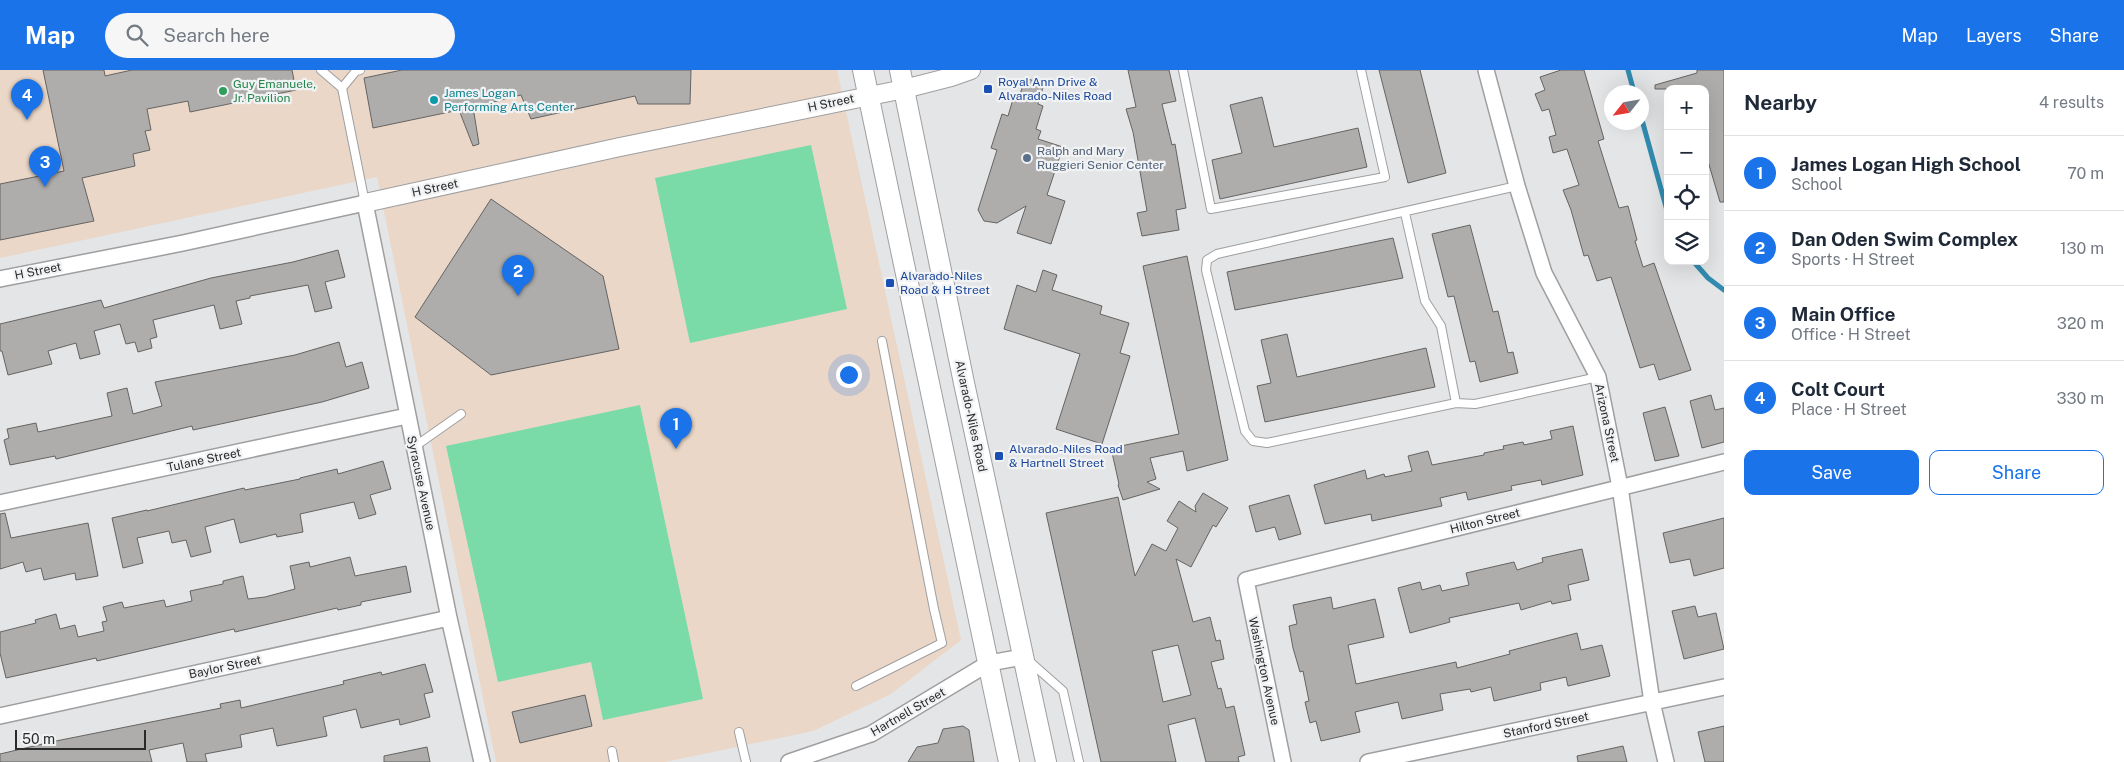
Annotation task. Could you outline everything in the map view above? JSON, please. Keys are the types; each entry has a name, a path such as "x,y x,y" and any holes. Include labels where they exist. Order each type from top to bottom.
{"main road":[{"path":"863,70 1009,762"},
{"name":"Alvarado-Niles Road","path":"902,80 964,383 1046,762"}],"street":[{"name":"H Street","path":"0,279 182,243 869,95 902,80 951,77 971,70"},
{"name":"Arizona Street","path":"1486,70 1517,186 1544,273 1598,377 1620,487 1652,702 1666,762"},
{"name":"Syracuse Avenue","path":"365,203 449,618 482,762"},
{"name":"Tulane Street","path":"0,503 407,416"},
{"name":"Hilton Street","path":"1246,580 1724,462"},
{"name":"Washington Avenue","path":"1246,580 1283,762"},
{"name":"Baylor Street","path":"0,716 449,618"},
{"name":"Hartnell Street","path":"789,762 870,734 989,664 1023,657"},
{"name":"Stanford Street","path":"1368,762 1724,686"}],"lane":[{"path":"321,70 342,88 365,203"},
{"path":"342,88 356,71 360,70"},
{"path":"1183,70 1211,209 1386,177 1360,70"},
{"path":"1517,186 1405,213 1217,254 1207,260 1206,270 1245,431 1252,441 1267,442 1456,403 1475,404 1598,377"},
{"path":"1405,213 1425,301 1441,326 1456,403"},
{"path":"856,686 942,643 882,342"},
{"path":"414,447 461,414"},
{"path":"1023,657 1063,691 1079,762"},
{"path":"739,732 746,762"},
{"path":"612,750 614,762"}],"shaded area":[{"path":"0,70 837,70 961,640 891,694 813,731 665,762 496,762 377,177 0,258"}],"green space":[{"path":"811,145 847,309 690,343 655,178"},
{"path":"640,405 703,699 603,720 591,662 498,682 446,446"}],"building":[{"path":"43,70 104,70 105,76 132,70 292,70 296,90 190,112 188,101 147,109 151,130 145,131 150,150 133,154 135,166 82,178 94,221 0,240 0,184 64,171"},
{"name":"James Logan Performing Arts Center","path":"402,70 691,70 690,104 638,104 635,96 531,119 521,95 473,107 479,144 473,146 459,110 373,128 364,78"},
{"path":"1128,70 1169,70 1176,101 1162,104 1172,145 1175,144 1186,208 1176,210 1179,230 1142,236 1137,213 1147,211 1133,132 1126,109 1136,107"},
{"path":"1379,70 1420,70 1446,173 1408,183"},
{"path":"1561,70 1584,70 1604,139 1598,141 1619,208 1628,206 1637,240 1635,241 1643,267 1654,263 1691,370 1659,380 1654,364 1640,368 1611,277 1597,281 1588,255 1584,256 1571,210 1563,190 1579,185 1567,149 1553,153 1549,137 1556,135 1549,109 1542,111 1535,94 1545,90 1540,77"},
{"path":"1697,70 1724,70 1724,202 1720,202 1709,165 1709,85 1664,85 1664,89 1655,89 1655,85 1697,73"},
{"name":"Ralph and Mary Ruggieri Senior Center","path":"1025,78 1044,84 1038,104 1043,106 1036,129 1041,131 1038,139 1063,147 1047,195 1065,201 1051,244 1017,233 1026,206 997,223 984,221 978,210 997,150 991,148 1002,114 1008,116 1014,96 1019,98"},
{"path":"1262,97 1274,147 1358,128 1367,167 1220,199 1212,160 1242,153 1230,105"},
{"path":"491,199 603,276 619,349 491,375 415,317"},
{"path":"1470,225 1493,312 1498,311 1508,353 1513,352 1518,373 1480,382 1475,361 1470,362 1454,296 1448,297 1432,234"},
{"path":"1393,238 1403,278 1235,310 1227,272"},
{"path":"338,250 345,277 325,282 332,308 315,312 308,285 250,296 250,298 236,301 242,324 220,329 214,305 153,320 157,337 150,339 152,348 138,352 135,342 126,344 120,324 94,331 100,354 80,359 76,343 48,351 52,364 8,375 2,351 0,351 0,324 101,300 104,308 211,278 293,262"},
{"path":"1187,256 1228,460 1187,471 1183,451 1150,458 1156,479 1147,482 1160,489 1123,500 1111,448 1179,434 1143,266"},
{"path":"1043,270 1057,275 1052,290 1102,306 1100,314 1129,323 1120,353 1130,356 1102,444 1056,429 1080,354 1004,329 1017,285 1036,292"},
{"path":"1287,334 1297,377 1426,348 1435,387 1265,422 1257,386 1271,383 1261,340"},
{"path":"339,342 346,367 362,362 369,388 322,402 193,430 192,426 56,459 55,456 10,465 4,440 9,438 7,429 36,423 38,432 112,416 107,393 127,388 133,414 162,406 155,382 295,355"},
{"path":"1711,395 1715,410 1724,408 1724,442 1702,448 1690,401"},
{"path":"1665,407 1679,456 1655,461 1643,413"},
{"path":"1573,426 1583,475 1542,485 1541,480 1511,486 1512,490 1468,500 1466,492 1440,498 1442,506 1372,521 1371,514 1325,524 1314,485 1365,470 1367,479 1384,474 1385,477 1412,471 1408,456 1428,451 1432,465 1484,455 1484,453 1504,449 1503,446 1523,442 1524,445 1552,439 1550,431"},
{"path":"383,461 391,489 370,495 376,514 359,519 354,502 300,514 303,532 277,537 276,534 240,543 234,519 205,527 211,552 191,557 186,540 172,543 169,531 137,538 143,563 123,568 112,518 244,488 245,490 300,479 337,469 338,474"},
{"path":"1203,493 1228,508 1216,527 1213,525 1191,567 1176,559 1193,622 1210,617 1216,641 1220,640 1224,659 1211,662 1218,689 1221,688 1226,708 1234,706 1245,755 1238,757 1239,762 1206,762 1195,718 1168,725 1176,762 1101,762 1046,513 1118,497 1135,576 1152,544 1166,551 1178,528 1167,521 1179,501 1196,512 1195,506","holes":["1178,645 1191,695 1163,702 1152,651"]},
{"path":"1289,495 1301,534 1279,540 1275,527 1256,532 1249,506"},
{"path":"5,513 11,538 88,523 98,576 76,580 75,573 44,580 41,568 26,572 23,562 0,569 0,514"},
{"path":"1724,518 1724,568 1694,576 1690,559 1670,563 1663,533"},
{"path":"1582,549 1589,580 1568,585 1571,600 1552,604 1551,601 1521,610 1519,603 1449,618 1450,622 1410,633 1398,588 1420,582 1422,590 1440,585 1442,591 1469,585 1466,573 1514,562 1517,570 1543,562 1542,558"},
{"path":"350,557 355,576 406,566 411,592 361,602 361,605 338,610 337,608 235,632 234,629 97,661 96,658 6,678 0,653 0,632 36,623 35,620 56,614 60,629 75,625 78,637 104,631 102,622 107,621 103,607 122,602 124,608 164,600 166,607 192,601 190,591 223,584 223,581 243,576 248,599 265,597 295,589 290,566 309,562 310,567"},
{"path":"1331,597 1333,609 1375,599 1384,637 1348,645 1356,684 1456,662 1457,668 1510,654 1509,651 1577,633 1581,650 1602,645 1610,676 1568,686 1566,677 1540,683 1541,690 1494,701 1491,687 1471,692 1470,689 1440,694 1443,710 1402,719 1398,702 1355,712 1360,732 1321,741 1316,721 1310,723 1305,702 1309,701 1303,671 1300,672 1289,626 1297,624 1293,605"},
{"path":"1695,606 1698,617 1716,613 1724,649 1684,659 1672,611"},
{"path":"425,664 433,692 424,694 430,717 400,725 399,719 361,728 356,709 323,717 327,736 277,746 273,728 240,735 242,747 205,754 207,762 187,762 183,743 149,750 152,762 0,762 0,754 51,742 221,708 220,704 240,700 241,708 344,684 343,681 381,672 382,675"},
{"path":"585,695 592,726 520,743 512,712"},
{"path":"963,726 969,730 974,762 908,762 917,747 938,743 943,729"},
{"path":"1724,726 1724,762 1705,762 1698,732"},
{"path":"1623,746 1627,762 1578,762 1577,756"},
{"path":"427,747 430,762 384,762 384,756"}],"waterway":[{"path":"1628,70 1632,85"},
{"path":"1645,130 1664,200"},
{"path":"1697,265 1708,278 1724,290"}],"place":[{"name":"Royal Ann Drive & Alvarado-Niles Road","path":"988,89"},
{"name":"Guy Emanuele, Jr. Pavilion","path":"223,91"},
{"name":"James Logan Performing Arts Center","path":"434,100"},
{"name":"Colt Court","path":"27,120"},
{"name":"Ralph and Mary Ruggieri Senior Center","path":"1027,158"},
{"name":"Main Office","path":"45,187"},
{"name":"Alvarado-Niles Road & H Street","path":"890,283"},
{"name":"Dan Oden Swim Complex","path":"518,296"},
{"name":"James Logan High School","path":"676,449"},
{"name":"Alvarado-Niles Road & Hartnell Street","path":"999,456"}]}
